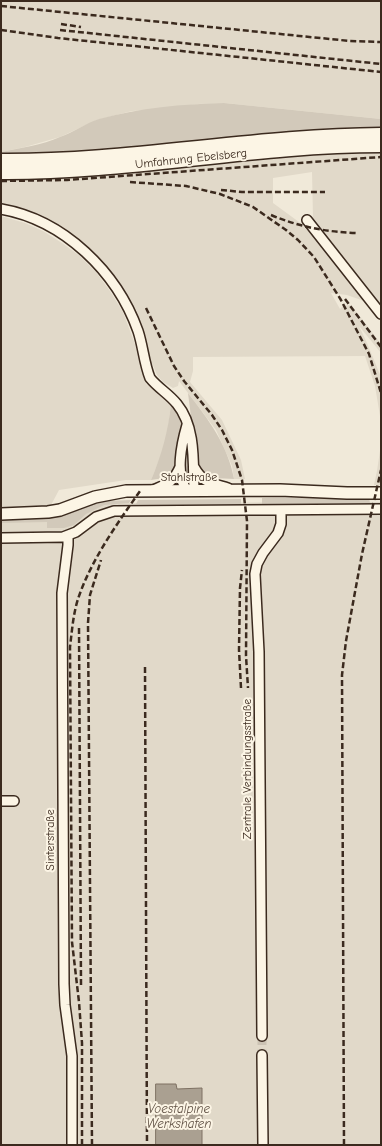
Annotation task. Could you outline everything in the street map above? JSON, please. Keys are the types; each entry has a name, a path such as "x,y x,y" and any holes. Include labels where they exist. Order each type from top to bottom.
{"main road":[{"name":"Umfahrung Ebelsberg","path":"1,161 58,160 257,141 381,135"},
{"name":"Umfahrung Ebelsberg","path":"1,172 93,168 257,152 381,145"}],"street":[{"path":"1,209 27,216 67,237 102,268 116,288 129,309 138,331 150,378 154,384 176,402 183,412 192,441 193,466 191,491"},
{"path":"307,220 381,314"},
{"path":"187,424 183,441 181,464 182,484 191,491"},
{"path":"151,491 169,483 176,477 181,464"},
{"path":"193,466 205,481 237,490"},
{"name":"Stahlstraße","path":"1,514 60,510 95,497 114,492 237,490 381,493"},
{"path":"1,538 56,538 68,536 96,517 114,511 381,509"},
{"name":"Zentrale Verbindungsstraße","path":"262,1036 259,652 255,574 257,564 263,553 278,533 281,524 281,510"},
{"name":"Sinterstraße","path":"68,536 62,593 64,984 65,1005 72,1056 72,1145"},
{"path":"1,801 14,801"},
{"path":"262,1055 263,1145"}],"shaded area":[{"path":"1,1 381,1 381,119 224,103 198,104 164,109 132,111 97,120 60,137 1,152"},
{"path":"224,103 381,119 381,130 72,153 1,154 1,152 53,140 94,121 114,115 161,107"},
{"path":"381,150 381,304 371,294 313,218 312,172 273,178 273,203 299,222 315,238 364,301 347,295 331,293 340,309 343,306 351,305 381,344 381,353 359,326 381,377 381,422 375,386 365,356 193,357 193,371 190,382 222,420 241,460 245,479 234,479 232,466 216,430 179,381 178,386 173,388 163,382 157,375 153,365 151,364 145,335 132,307 118,281 100,260 80,242 58,226 36,215 1,204 1,176 271,156"},
{"path":"1,216 25,223 43,231 80,256 96,272 123,312 139,355 146,384 171,404 168,429 163,451 151,480 126,480 59,490 50,507 1,509"},
{"path":"188,393 210,423 222,444 234,479 214,478 204,472 201,472 197,465"},
{"path":"171,404 182,422 182,429 177,442 174,472 170,471 164,478 151,480 164,443"},
{"path":"188,442 189,473 185,473"},
{"path":"381,444 381,485 374,485 377,471"},
{"path":"369,497 370,503 262,504 262,498"},
{"path":"241,499 241,504 136,504 138,500"},
{"path":"131,500 129,503 104,505 86,514 74,525 64,528 47,528 47,522 1,523 1,520 43,519 106,501"},
{"path":"381,502 381,1145 1,1145 1,521 77,518 89,508 107,503"}],"water":[{"name":"Voestalpine Werkshafen","path":"156,1084 176,1084 177,1089 202,1088 202,1145 156,1145"}],"tunnel":[{"path":"262,1036 262,1055"}],"railway":[{"path":"1,6 350,41 381,42"},
{"path":"61,24 81,27"},
{"path":"1,30 58,38 381,72"},
{"path":"60,30 381,64"},
{"path":"1,181 67,180 381,157"},
{"path":"130,182 186,186 220,194 253,207 298,240 314,257 341,300 369,354 381,393"},
{"path":"221,190 242,192 325,192"},
{"path":"271,215 292,223 313,228 357,233"},
{"path":"345,299 381,347"},
{"path":"146,308 174,366 222,430 232,450 242,480 247,521 246,656 248,688"},
{"path":"344,1145 342,675 346,641 362,554 381,470"},
{"path":"82,1145 82,1043 72,942 70,647 75,611 83,585 97,556 122,516 140,491"},
{"path":"92,1145 88,623 90,595 101,560"},
{"path":"241,688 239,650 240,588 242,570"},
{"path":"79,628 81,985"},
{"path":"145,667 147,1145"}]}
